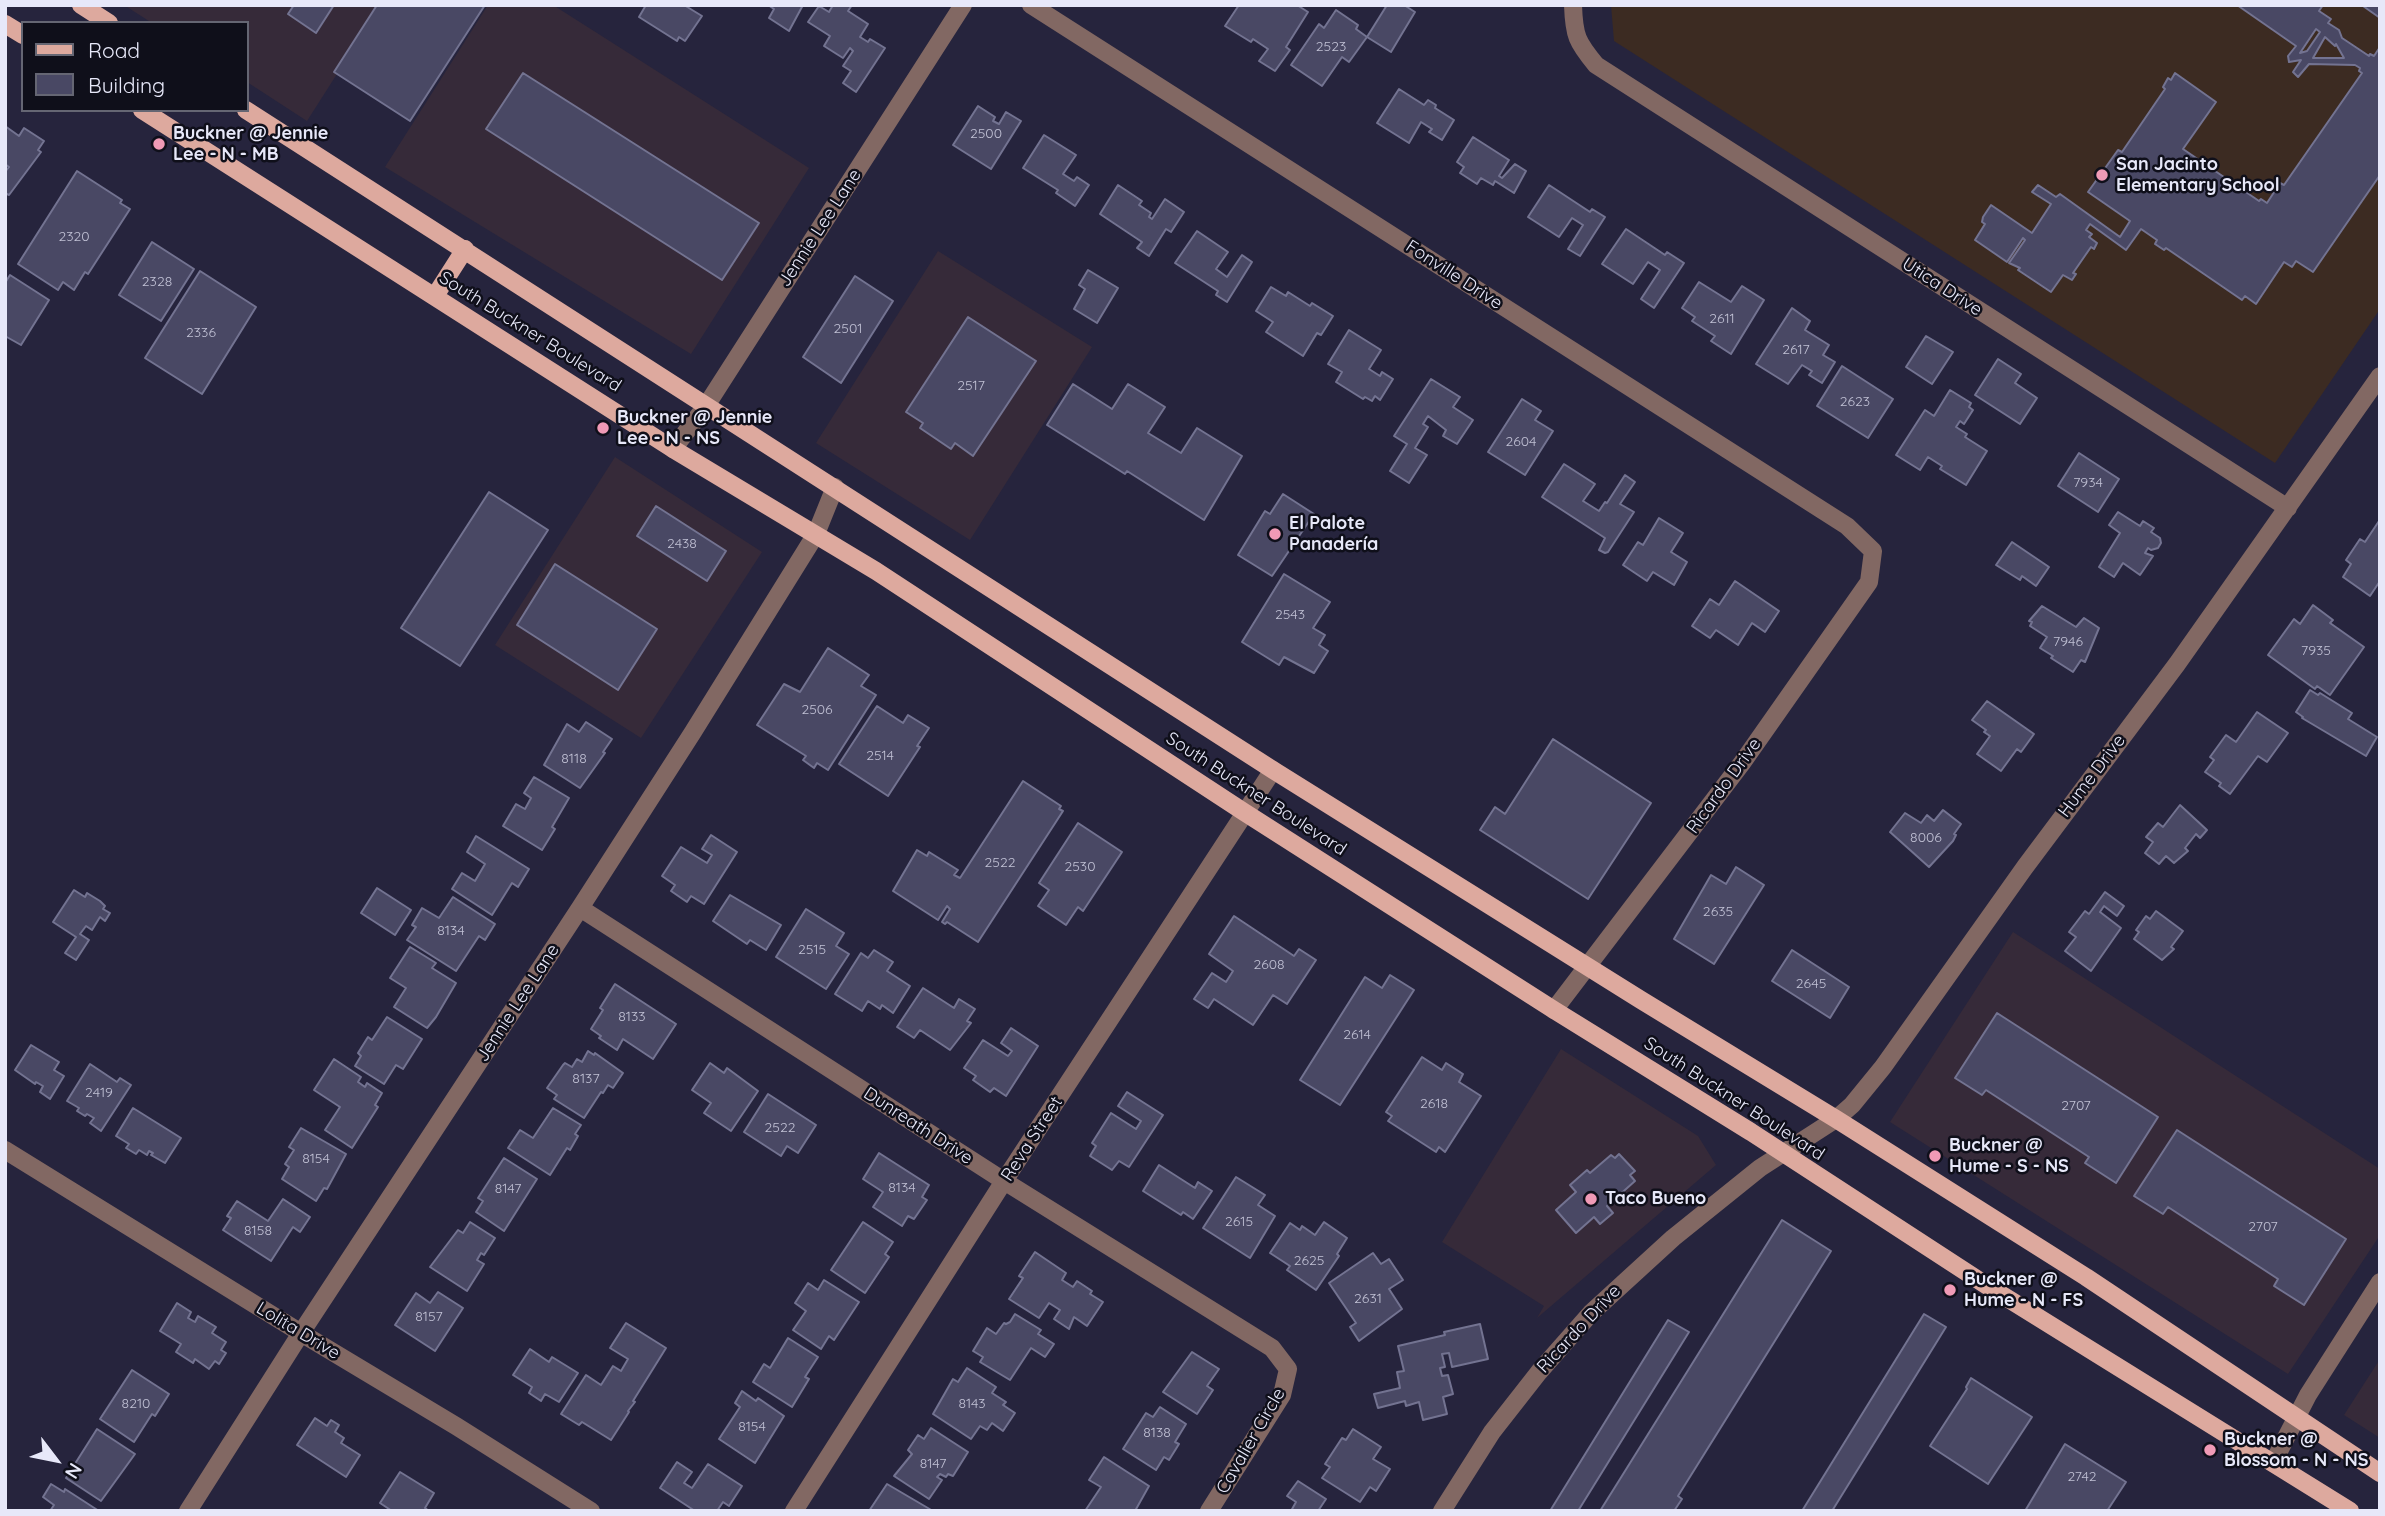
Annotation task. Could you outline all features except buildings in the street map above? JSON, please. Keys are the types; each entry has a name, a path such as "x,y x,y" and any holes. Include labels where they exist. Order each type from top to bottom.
{"main road":[{"path":"81,5 105,21"},
{"path":"5,24 21,34"},
{"name":"South Buckner Boulevard","path":"248,111 1273,770 1836,1119 2086,1278 2380,1474"},
{"name":"South Buckner Boulevard","path":"145,112 673,449 816,534 1244,812 1554,1010 1739,1124 1986,1285 2350,1511"},
{"path":"435,296 465,249"}],"street":[{"name":"Jennie Lee Lane","path":"673,449 706,406 963,5"},
{"name":"Fonville Drive","path":"1031,5 1847,526 1873,551"},
{"name":"Utica Drive","path":"1573,5 1574,32 1583,49 1597,65 2288,508"},
{"name":"Hume Drive","path":"1783,1154 1836,1119 1852,1105 1883,1067 2025,867 2177,664 2380,376"},
{"name":"Jennie Lee Lane","path":"188,1511 301,1333 580,908 816,534 835,487"},
{"name":"Ricardo Drive","path":"1554,1010 1742,763 1869,582 1873,551"},
{"name":"Reva Street","path":"794,1511 1004,1181 1273,770"},
{"name":"Dunreath Drive","path":"580,908 1004,1181 1272,1348 1288,1369"},
{"name":"Lolita Drive","path":"5,1150 591,1511"},
{"name":"Ricardo Drive","path":"1442,1511 1492,1432 1591,1312 1673,1238 1760,1168 1783,1154"},
{"path":"2273,1462 2314,1385 2380,1282"},
{"name":"Cavalier Circle","path":"1209,1511 1282,1395 1288,1369"}],"shaded area":[{"path":"124,5 381,5 307,121 248,83 248,21 149,21"},
{"path":"488,5 553,5 809,168 691,354 385,167"},
{"name":"San Jacinto Elementary School","path":"1611,5 2380,5 2380,309 2275,463 1614,41"},
{"path":"938,251 1092,347 970,540 816,443"},
{"path":"615,457 762,552 641,738 495,645"},
{"path":"2013,932 2380,1169 2380,1235 2288,1374 1890,1122"},
{"path":"1561,1049 1698,1136 1716,1165 1537,1318 1544,1306 1442,1242"},
{"path":"2380,1359 2380,1438 2344,1415"}],"place":[{"name":"Buckner @ Jennie Lee - N - MB","path":"159,144"},
{"name":"San Jacinto Elementary School","path":"2102,175"},
{"name":"Buckner @ Jennie Lee - N - NS","path":"603,428"},
{"name":"El Palote Panadería","path":"1275,534"},
{"name":"Buckner @ Hume - S - NS","path":"1935,1156"},
{"name":"Taco Bueno","path":"1591,1199"},
{"name":"Buckner @ Hume - N - FS","path":"1950,1290"},
{"name":"Buckner @ Blossom - N - NS","path":"2210,1450"}]}
